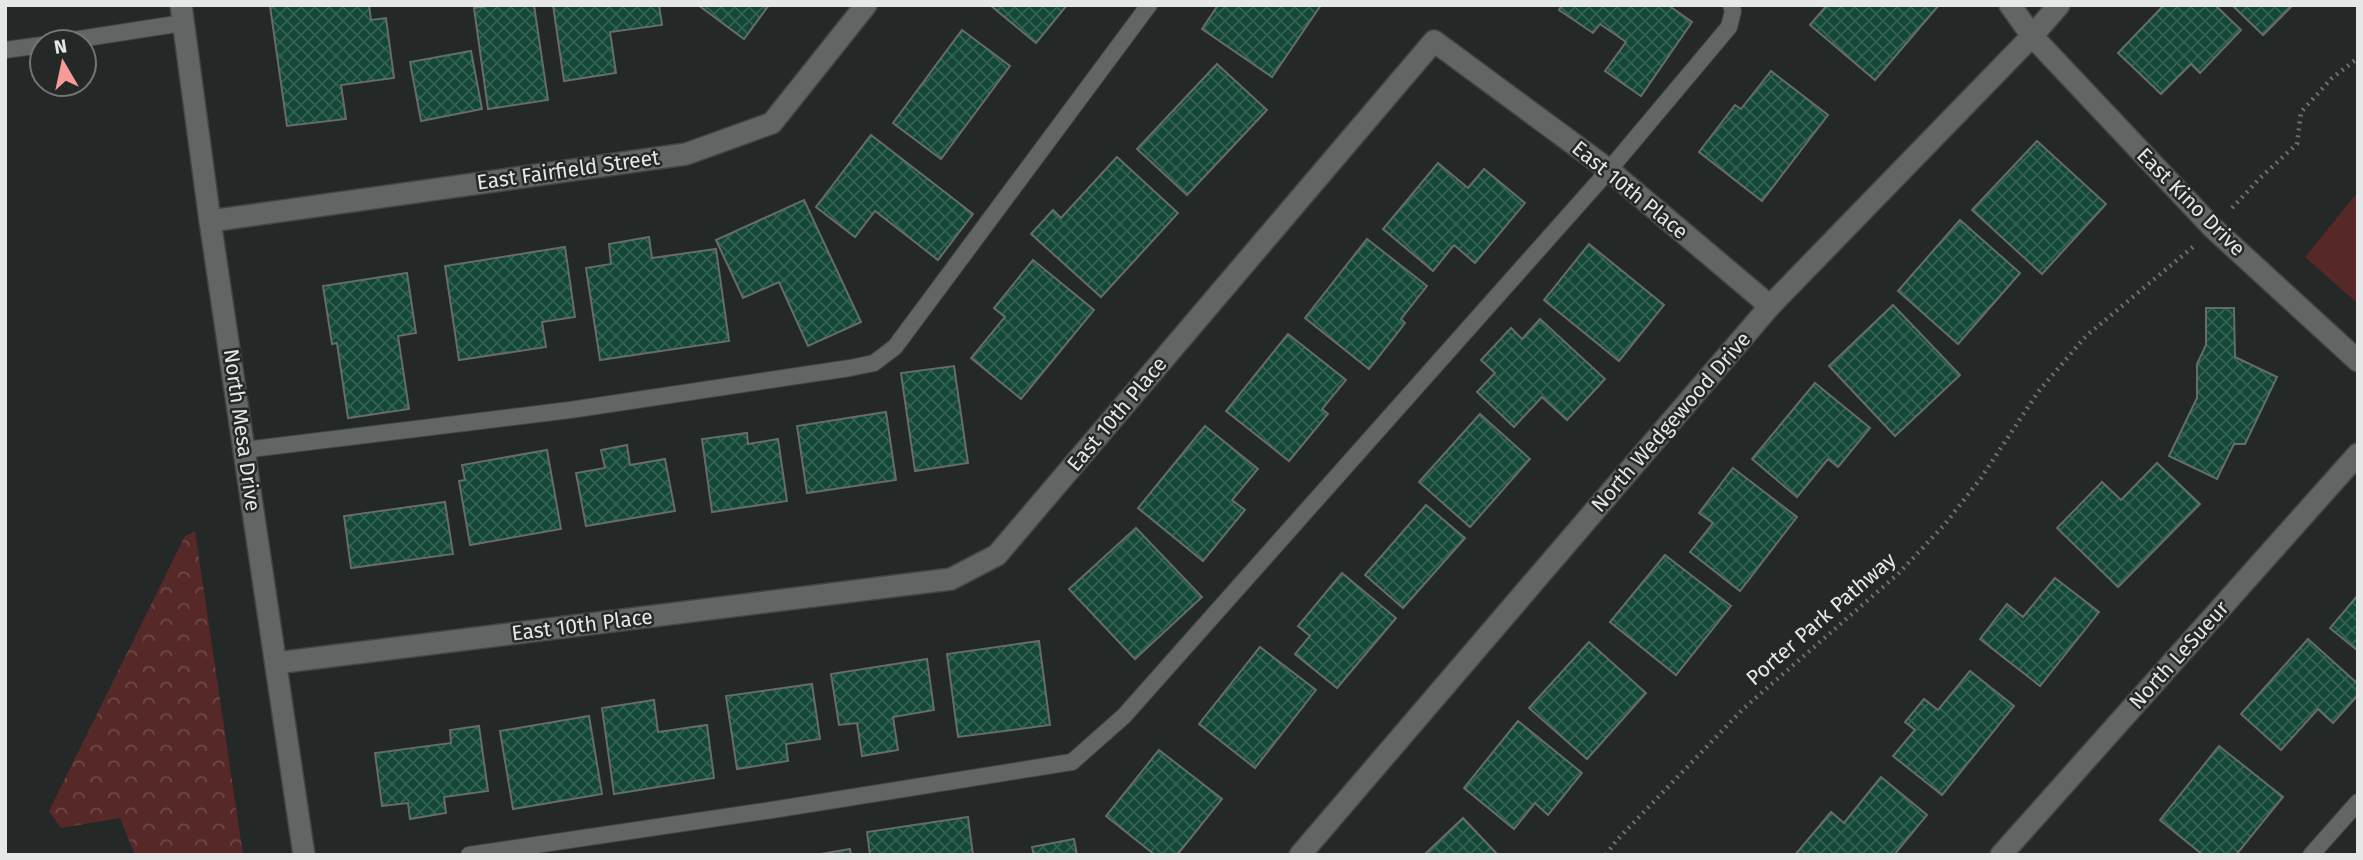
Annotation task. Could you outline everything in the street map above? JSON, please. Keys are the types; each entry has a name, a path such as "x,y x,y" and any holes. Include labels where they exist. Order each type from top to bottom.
{"street":[{"name":"East Fairfield Street","path":"210,222 685,154 772,123 866,5"},
{"name":"East Kino Drive","path":"2010,5 2032,36 2213,228 2358,361"},
{"name":"North Wedgewood Drive","path":"1300,855 1770,306 2059,5"},
{"name":"North Mesa Drive","path":"182,14 210,222 304,855"},
{"name":"East 10th Place","path":"276,663 951,579 997,555 1434,41 1609,170 1770,306"},
{"name":"North LeSueur","path":"2001,855 2358,454"}],"lane":[{"path":"244,450 570,410 874,363 895,347 1149,5"},
{"path":"469,855 1072,762 1124,716 1609,170 1730,27 1733,11 1731,5"},
{"path":"98,33 182,14"},
{"path":"5,50 28,47"},
{"path":"2311,855 2358,802"}],"path":[{"name":"Porter Park Pathway","path":"1606,855 1743,709 1899,573 1945,524 1981,478 2038,392"}],"green space":[{"path":"2358,192 2358,304 2305,257"},
{"path":"195,531 243,855 135,855 120,818 61,828 49,811 185,536"}],"building":[{"path":"369,5 371,20 386,18 394,78 341,85 346,119 287,126 270,6"},
{"path":"534,5 548,100 488,109 474,8"},
{"path":"553,5 659,5 662,25 610,32 616,73 564,81"},
{"path":"698,5 769,5 744,39"},
{"path":"990,5 1067,5 1036,43"},
{"path":"1218,5 1321,5 1272,77 1202,29"},
{"path":"1562,5 1668,5 1692,22 1641,96 1605,71 1626,42 1600,24 1593,33 1559,10"},
{"path":"1827,5 1939,5 1875,80 1810,25"},
{"path":"2164,5 2215,5 2241,30 2200,73 2191,64 2161,94 2118,53"},
{"path":"2232,5 2293,5 2263,35"},
{"path":"962,30 1010,66 941,159 893,123"},
{"path":"471,51 482,109 421,121 410,62"},
{"path":"1217,64 1267,110 1187,195 1137,149"},
{"path":"1771,71 1828,115 1762,201 1699,152 1735,105 1741,109"},
{"path":"871,135 973,214 938,260 875,211 855,237 816,207"},
{"path":"2037,141 2106,204 2042,274 1972,210"},
{"path":"1117,157 1178,213 1101,297 1031,234 1053,210 1061,218"},
{"path":"1438,163 1468,188 1484,169 1525,203 1475,263 1454,245 1433,271 1383,229"},
{"path":"804,200 861,322 808,346 779,282 743,298 716,240"},
{"path":"1960,220 2020,273 1958,344 1898,291"},
{"path":"649,237 652,258 716,249 729,341 600,360 586,268 611,264 609,244"},
{"path":"1367,239 1427,286 1401,319 1405,323 1369,369 1305,318"},
{"path":"1589,244 1664,305 1619,361 1544,300"},
{"path":"565,247 575,317 542,322 546,347 459,360 445,266"},
{"path":"1033,260 1094,310 1021,399 971,358 1005,317 994,308"},
{"path":"407,273 416,333 398,336 409,409 348,418 337,343 332,344 323,286"},
{"path":"1893,305 1960,375 1895,436 1829,366"},
{"path":"2206,308 2234,308 2235,357 2277,377 2245,444 2234,444 2217,479 2169,456 2197,398 2197,364 2206,345"},
{"path":"1540,319 1605,379 1567,420 1542,397 1514,427 1477,392 1495,373 1481,360 1511,328 1522,339"},
{"path":"1288,334 1346,380 1322,409 1328,414 1289,461 1226,411"},
{"path":"954,366 968,463 915,471 901,373"},
{"path":"1815,383 1870,428 1838,467 1828,459 1797,497 1752,459"},
{"path":"886,412 896,480 807,493 797,426"},
{"path":"1480,414 1530,459 1470,527 1419,482"},
{"path":"1205,426 1258,469 1232,500 1245,510 1203,561 1138,508"},
{"path":"747,433 748,444 778,439 787,501 712,512 702,439"},
{"path":"627,445 630,465 665,459 675,511 586,526 576,473 605,468 601,450"},
{"path":"547,450 561,529 470,545 459,481 465,480 462,465"},
{"path":"2157,463 2200,504 2118,587 2057,528 2102,482 2121,500"},
{"path":"1733,468 1797,517 1740,591 1690,552 1713,523 1699,513"},
{"path":"445,502 453,554 351,568 344,516"},
{"path":"1426,505 1465,538 1403,608 1365,575"},
{"path":"1136,528 1202,597 1135,659 1069,589"},
{"path":"1665,555 1731,606 1676,675 1610,622"},
{"path":"1342,573 1396,618 1337,688 1295,654 1310,636 1298,626"},
{"path":"2055,578 2099,612 2040,686 1980,639 2007,604 2023,617"},
{"path":"2358,595 2358,651 2330,628"},
{"path":"2308,639 2358,684 2358,695 2333,723 2318,709 2281,750 2241,714"},
{"path":"1039,641 1050,725 958,737 947,654"},
{"path":"1589,642 1646,693 1587,759 1529,708"},
{"path":"1260,647 1316,690 1255,768 1199,724"},
{"path":"927,659 934,710 893,717 898,750 862,756 857,723 839,725 831,674"},
{"path":"1970,671 2014,706 1942,795 1893,756 1915,730 1905,722 1924,699 1938,710"},
{"path":"812,684 820,739 786,744 788,761 737,769 726,696"},
{"path":"654,700 658,732 707,725 714,778 614,794 602,708"},
{"path":"589,716 602,794 513,809 500,731"},
{"path":"1518,721 1582,773 1548,815 1535,803 1514,829 1464,788"},
{"path":"479,726 488,791 444,797 446,813 410,819 408,803 382,806 375,753 451,743 450,730"},
{"path":"2219,746 2283,797 2236,855 2203,855 2160,820"},
{"path":"1159,750 1222,799 1177,855 1155,855 1106,816"},
{"path":"1881,777 1927,815 1894,855 1795,855 1831,812 1844,823"},
{"path":"968,817 973,855 870,855 867,832"},
{"path":"1463,818 1498,855 1424,855"},
{"path":"1074,839 1077,855 1034,855 1032,847"},
{"path":"850,849 851,855 815,855"}]}
